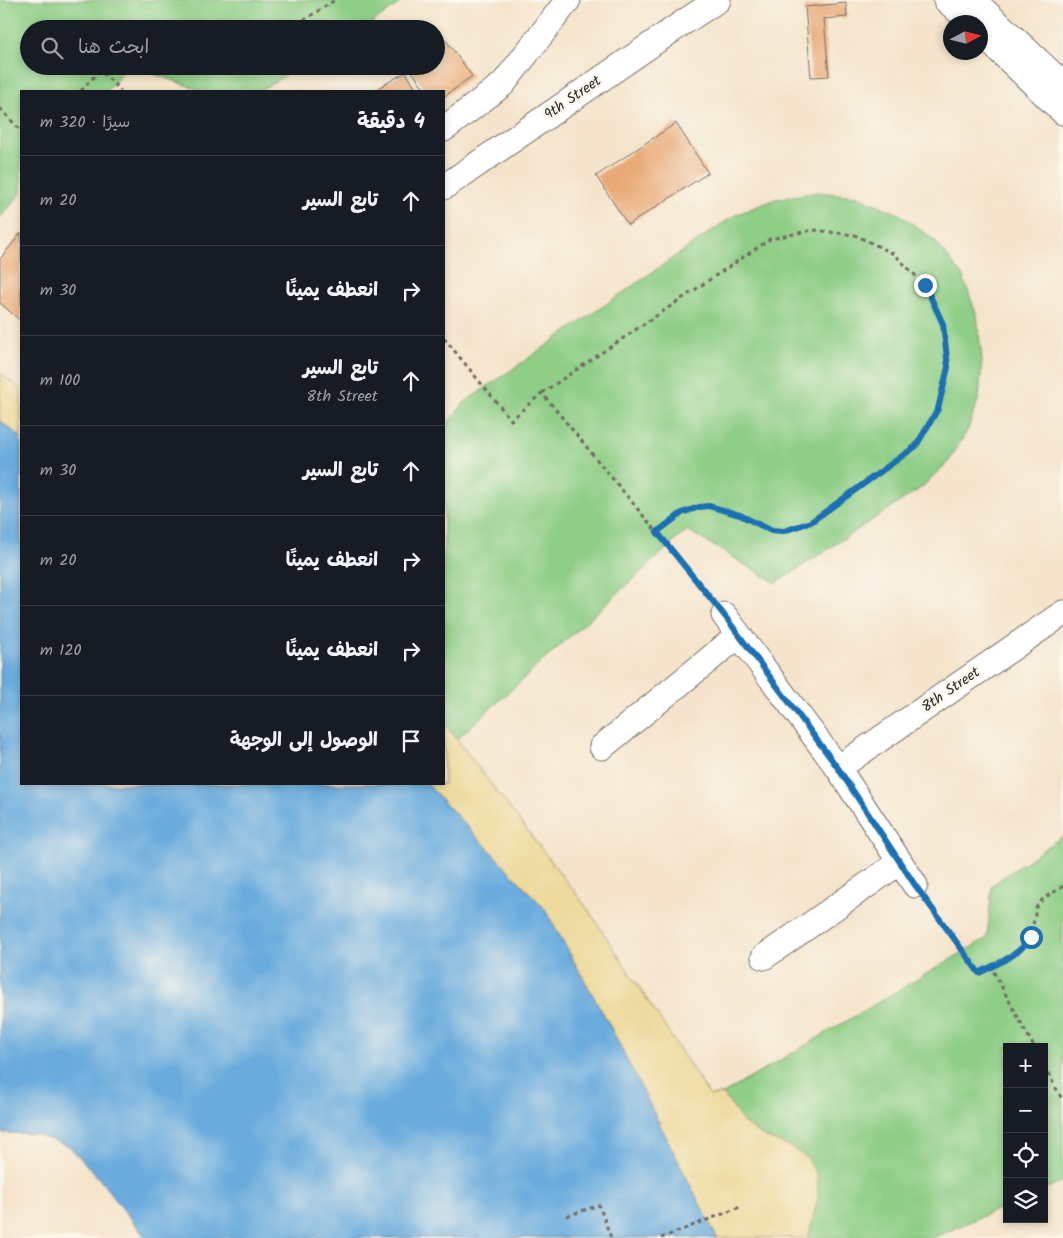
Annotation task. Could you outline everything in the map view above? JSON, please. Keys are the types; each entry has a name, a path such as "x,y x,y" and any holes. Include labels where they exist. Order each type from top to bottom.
{"street":[{"path":"445,128 503,84 568,0"},
{"name":"9th Street","path":"445,186 710,3"},
{"path":"965,8 1063,84"},
{"path":"988,40 1063,112"},
{"name":"8th Street","path":"838,768 1063,612"},
{"path":"724,615 838,768 915,885"},
{"path":"602,747 739,635"},
{"path":"764,956 900,862"}],"path":[{"path":"304,20 335,0"},
{"path":"82,90 95,75"},
{"path":"105,75 120,90"},
{"path":"0,108 20,130"},
{"path":"445,339 511,420 542,394 770,239 813,230 855,235 894,254 925,285 943,324 948,367 938,409 916,446 811,522 784,531 770,530 740,515 709,506 699,507 682,513 657,532"},
{"path":"542,394 724,615"},
{"path":"915,885 979,973 1022,949 1031,937 1036,908 1044,899 1063,886"},
{"path":"991,967 1032,1043"},
{"path":"1048,1073 1063,1101"},
{"path":"567,1216 599,1205 611,1238"},
{"path":"660,1238 743,1206"}],"green space":[{"path":"0,0 404,0 376,20 20,20 20,75 120,75 108,90 20,90 20,194 0,218"},
{"path":"157,75 286,75 261,90 200,90"},
{"path":"817,192 858,196 899,214 934,240 962,275 977,316 982,360 979,397 968,429 949,461 921,488 776,583 687,530 457,739 445,724 445,426 465,402 735,215 776,199"},
{"path":"1063,836 1063,1181 1048,1187 1048,1043 1003,1043 1003,1207 933,1238 808,1238 818,1198 791,1147 764,1137 744,1123 723,1094 987,938 992,885"}],"sand":[{"path":"0,373 20,388 20,436 0,421"},
{"path":"445,724 587,908 710,1096 723,1094 744,1123 764,1137 791,1147 807,1158 817,1175 818,1198 808,1238 717,1238 609,1024 544,908 428,785 445,785"}],"water":[{"path":"0,421 20,436 20,785 428,785 544,908 609,1024 717,1238 146,1238 96,1175 69,1146 34,1134 0,1133"}],"building":[{"path":"846,3 847,17 824,19 829,76 811,77 805,7"},
{"path":"445,39 472,76 445,96 445,90 425,90 414,75 445,75"},
{"path":"401,75 408,75 416,90 375,90"},
{"path":"676,123 708,173 628,225 596,176"},
{"path":"20,234 20,320 0,303 0,259"}],"route":[{"path":"925,285 943,324 948,367 938,409 916,446 811,522 784,531 761,527 740,515 709,506 699,507 682,513 657,532 724,615 838,768 915,885 979,973 1011,957 1022,949 1031,937"}]}
